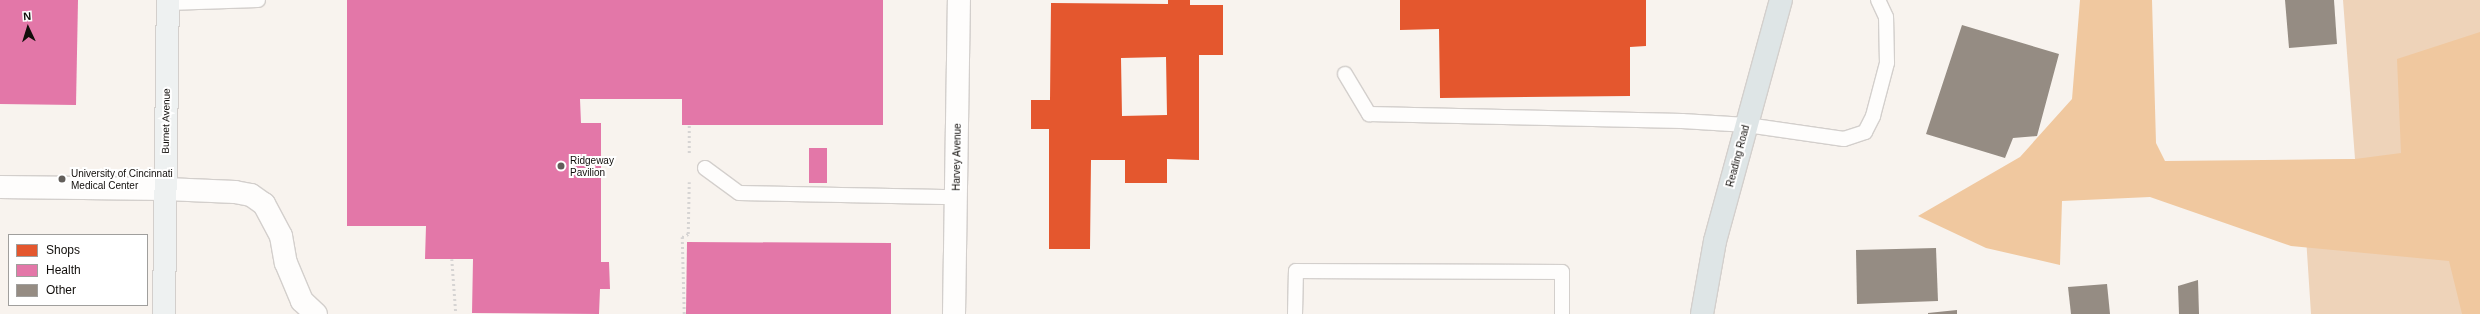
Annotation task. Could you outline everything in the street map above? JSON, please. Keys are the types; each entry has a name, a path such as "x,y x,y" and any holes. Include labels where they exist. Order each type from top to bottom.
{"main road":[{"name":"Reading Road","path":"1702,314 1715,241 1781,0"}],"street":[{"name":"Harvey Avenue","path":"954,314 960,0"},
{"name":"Burnet Avenue","path":"164,314 168,2"},
{"path":"0,187 166,189 235,192 251,195 264,204 281,236 286,263 302,301 316,314"}],"lane":[{"path":"168,2 258,0"},
{"path":"1345,74 1369,114 1747,125 1844,139 1865,132 1874,116 1887,63 1886,17 1878,0"},
{"path":"705,168 739,193 956,197"},
{"path":"1295,314 1296,272 1562,272 1562,314"}],"path":[{"path":"689,125 689,156"},
{"path":"684,314 682,237 688,234 689,179"},
{"path":"452,259 456,314"}],"shaded area":[{"path":"2080,0 2152,0 2156,143 2165,161 2355,159 2401,153 2397,59 2480,32 2480,314 2462,314 2449,261 2291,246 2150,197 2062,201 2060,265 1986,248 1918,216 2020,157 2072,99"},
{"path":"2343,0 2480,0 2480,314 2311,314 2301,160 2355,159"}],"building: Shops":[{"path":"1168,0 1190,0 1190,5 1223,5 1223,55 1199,55 1199,160 1167,159 1167,183 1125,183 1125,160 1091,160 1090,249 1049,249 1049,129 1031,129 1031,100 1050,100 1051,3 1168,4","holes":["1166,57 1167,115 1122,116 1121,58"]},
{"path":"1400,0 1646,0 1646,46 1630,47 1630,96 1440,98 1439,29 1400,30"}],"building: Health":[{"path":"0,0 78,0 76,105 0,104"},
{"path":"347,0 883,0 883,125 682,125 682,99 580,99 581,123 601,123 601,262 609,262 610,289 600,289 599,314 472,313 473,259 425,259 426,226 347,226"},
{"path":"809,148 827,148 827,183 809,183"},
{"path":"687,242 891,243 891,314 686,314"}],"building: Other":[{"path":"2285,0 2334,0 2337,44 2289,48"},
{"path":"1962,25 2059,54 2037,136 2013,138 2005,158 1926,134"},
{"path":"1936,248 1938,301 1857,304 1856,250"},
{"path":"2198,280 2199,314 2179,314 2178,286"},
{"path":"2107,284 2110,314 2071,314 2068,287"},
{"path":"1957,310 1957,314 1928,314 1928,313"}],"place":[{"name":"Ridgeway Pavilion","path":"561,166"},
{"name":"University of Cincinnati Medical Center","path":"62,179"}]}
